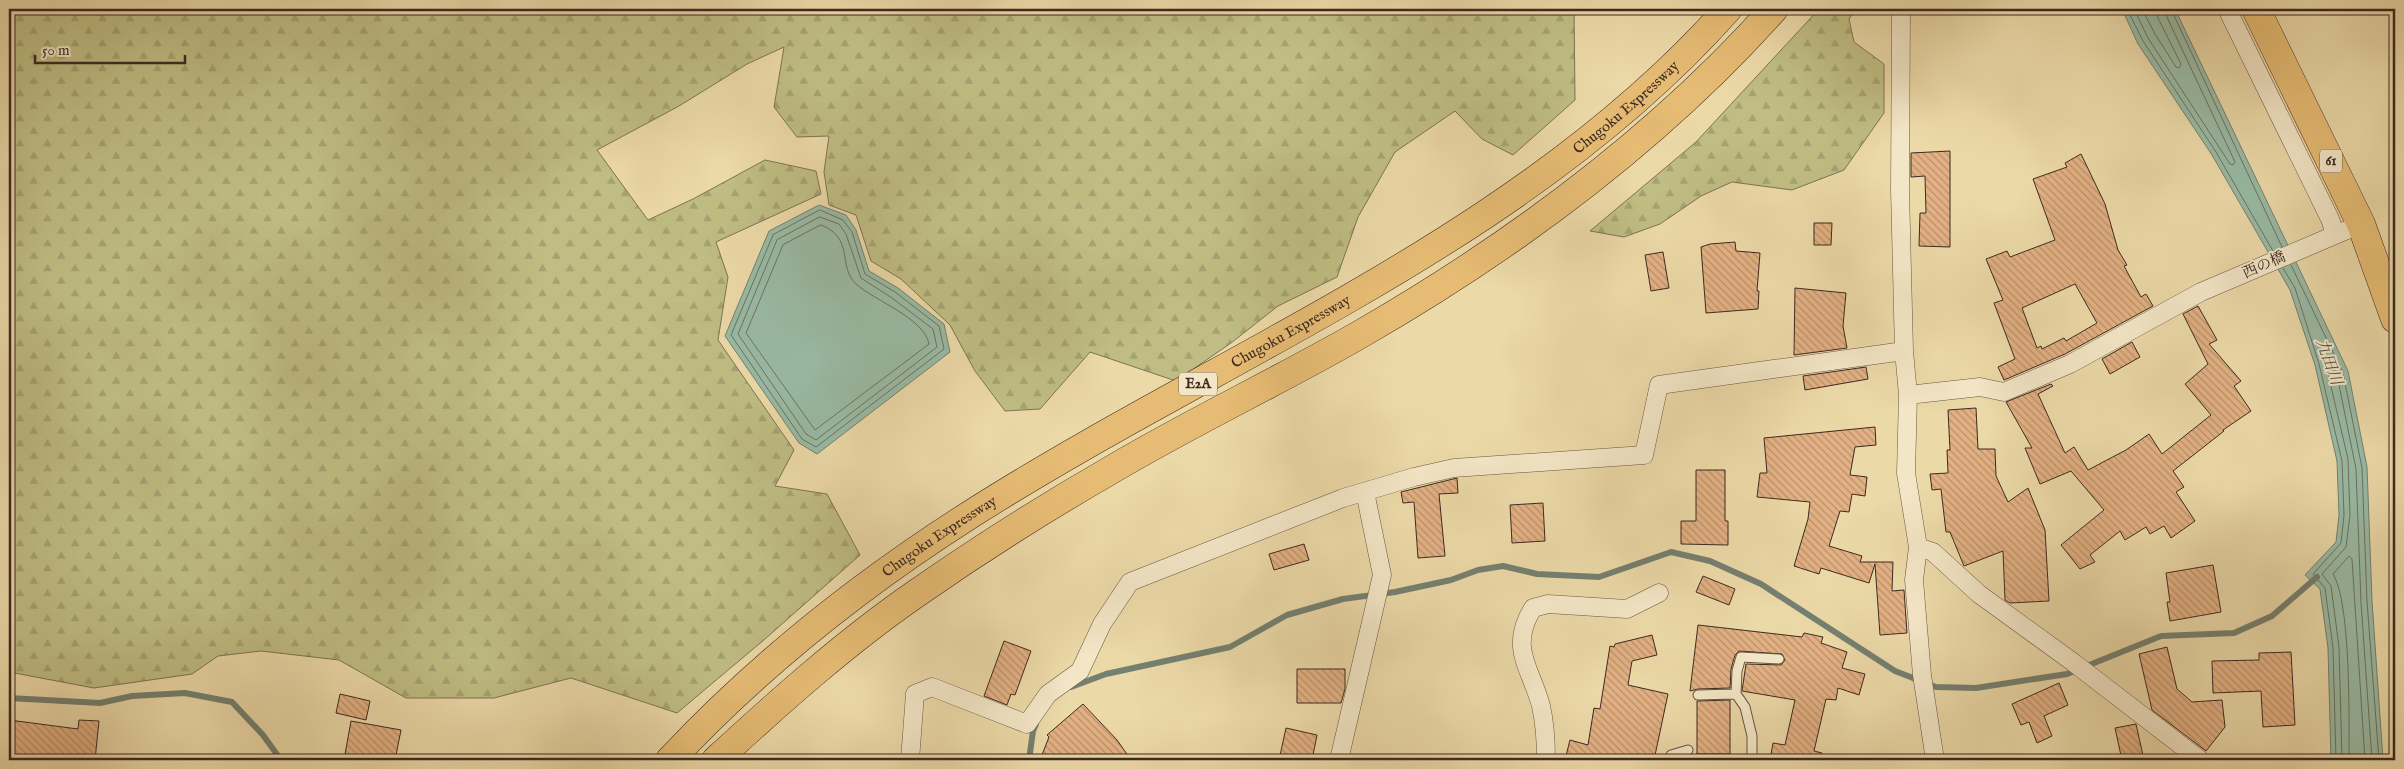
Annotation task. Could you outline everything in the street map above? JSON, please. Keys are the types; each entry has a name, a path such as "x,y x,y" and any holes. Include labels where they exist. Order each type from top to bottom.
{"main road":[{"name":"Chugoku Expressway","path":"670,760 760,672 825,617 896,564 970,515 1086,447 1339,305 1468,224 1532,180 1599,130 1656,81 1728,9"},
{"name":"E2A","path":"716,760 782,700 842,650 915,594 988,546 1111,470 1359,335 1466,270 1551,210 1620,157 1679,106 1738,49 1774,9"},
{"name":"61","path":"2256,9 2361,224 2395,319"}],"street":[{"path":"1901,9 1900,190 1904,351 1908,395 1906,473 1918,547 1914,580 1922,675 1934,760"},
{"path":"2227,9 2330,219 2331,236"},
{"name":"西の橋","path":"1908,395 1980,387 2004,392 2070,364 2201,292 2361,224"},
{"path":"910,760 915,694 932,686 1027,724 1048,694 1080,671 1102,624 1130,582 1343,498 1454,468 1644,455 1659,385 1904,351"},
{"path":"1339,760 1376,608 1382,575 1365,492"},
{"path":"1918,547 1933,552 1979,594 2074,663 2200,760"},
{"path":"1546,760 1546,734 1540,705 1521,648 1525,620 1534,608 1548,604 1627,609 1659,594"}],"lane":[{"path":"1752,760 1752,736 1745,707 1736,694 1737,671 1741,657 1779,659"},
{"path":"1698,696 1736,694"},
{"path":"1670,760 1671,755 1688,750"}],"green space":[{"path":"9,9 1574,9 1575,100 1513,155 1482,139 1455,111 1395,152 1358,217 1337,277 1278,306 1231,343 1176,381 1090,352 1040,409 1005,411 975,371 950,325 901,279 871,261 856,215 829,205 824,172 829,136 797,137 774,107 784,47 747,64 679,106 597,150 648,220 693,199 765,160 816,171 821,194 716,242 728,277 718,340 794,450 775,486 827,494 860,555 677,713 571,678 494,698 406,698 339,660 261,651 218,656 192,674 94,688 9,672"},
{"path":"1819,9 1856,9 1849,19 1854,42 1884,64 1884,113 1844,170 1792,190 1732,182 1701,196 1660,224 1624,237 1590,231 1696,142"}],"water":[{"name":"九田川","path":"2122,9 2175,9 2348,371 2367,467 2372,601 2383,760 2331,760 2328,648 2320,589 2305,575 2336,542 2339,515 2337,461 2315,365 2290,290 2212,155 2138,44"},
{"path":"819,205 846,215 856,230 869,271 898,288 944,324 950,352 817,454 799,443 725,336 769,231"}],"building":[{"path":"1950,151 1950,247 1919,246 1920,213 1926,213 1925,176 1911,177 1911,153"},
{"path":"2081,154 2105,204 2118,250 2127,265 2124,266 2141,297 2146,294 2153,306 2065,354 2004,380 1998,367 2015,359 1994,303 2003,300 1986,259 2007,251 2010,257 2055,240 2033,179 2067,167 2065,163","holes":["2075,284 2097,323 2066,341 2064,338 2042,349 2041,346 2037,348 2022,308"]},
{"path":"1814,223 1832,223 1831,245 1814,245"},
{"path":"1735,242 1736,251 1760,253 1757,291 1759,291 1758,309 1706,313 1701,247 1710,244"},
{"path":"1663,252 1669,288 1651,291 1645,255"},
{"path":"1795,288 1846,293 1843,326 1847,348 1794,355"},
{"path":"2198,306 2217,340 2209,344 2241,381 2234,386 2251,411 2223,430 2173,471 2184,487 2176,492 2195,521 2171,538 2164,526 2150,534 2146,527 2125,540 2120,531 2090,555 2095,562 2080,569 2061,545 2104,510 2071,471 2040,484 2025,448 2032,448 2006,402 2051,384 2053,386 2038,394 2065,453 2074,447 2088,470 2126,450 2149,434 2162,454 2211,415 2185,384 2208,364 2183,314"},
{"path":"2132,342 2140,357 2110,374 2102,359"},
{"path":"1866,367 1868,379 1805,390 1803,376"},
{"path":"1976,408 1978,449 1995,449 1996,476 2008,502 2028,488 2045,530 2049,601 2010,603 2005,600 2003,551 1964,566 1950,532 1946,532 1941,489 1932,490 1930,474 1948,473 1947,450 1950,450 1948,410"},
{"path":"1875,427 1876,445 1855,447 1850,475 1867,477 1865,496 1852,494 1849,512 1840,511 1829,546 1862,556 1860,562 1893,562 1892,591 1904,590 1907,633 1880,635 1875,564 1869,583 1821,568 1819,574 1794,566 1808,519 1810,502 1757,497 1760,473 1767,473 1764,438"},
{"path":"1696,470 1725,470 1725,521 1728,521 1728,545 1681,544 1681,521 1696,521"},
{"path":"1457,478 1458,493 1439,494 1445,556 1418,558 1414,502 1403,503 1401,492"},
{"path":"1543,503 1545,541 1512,543 1510,505"},
{"path":"1304,544 1309,560 1274,570 1269,554"},
{"path":"2213,565 2221,612 2170,621 2167,602 2170,602 2166,573"},
{"path":"1703,576 1735,589 1729,605 1696,592"},
{"path":"1698,625 1802,637 1804,633 1823,637 1821,643 1847,652 1842,668 1865,674 1859,695 1838,688 1836,700 1826,699 1814,751 1822,753 1821,760 1770,760 1773,743 1785,745 1795,700 1742,691 1746,664 1781,665 1785,660 1782,654 1739,651 1735,655 1731,669 1730,688 1690,691"},
{"path":"1652,635 1657,655 1632,661 1628,685 1668,694 1654,760 1565,760 1570,740 1588,745 1594,708 1600,709 1610,646 1614,647 1615,644"},
{"path":"1004,641 1031,651 1015,695 1011,694 1007,705 984,696"},
{"path":"2167,647 2177,689 2192,702 2222,700 2225,727 2206,751 2152,710 2139,654"},
{"path":"2291,652 2295,725 2263,727 2261,691 2213,693 2212,661 2259,660 2259,653"},
{"path":"1297,669 1345,669 1345,689 1341,703 1297,703"},
{"path":"2059,683 2068,705 2044,716 2052,736 2037,743 2029,722 2021,725 2012,704"},
{"path":"340,694 370,701 366,720 336,713"},
{"path":"1730,700 1730,754 1697,754 1697,701"},
{"path":"1083,704 1117,740 1131,760 1040,760 1049,737 1047,735"},
{"path":"9,720 78,729 79,720 99,721 95,760 9,760"},
{"path":"351,721 401,730 395,760 344,760"},
{"path":"2136,724 2144,760 2122,760 2115,728"},
{"path":"1286,728 1317,735 1312,760 1279,760"}],"waterway":[{"path":"1071,687 1106,674 1230,647 1287,615 1343,599 1395,592 1451,580 1478,570 1503,566 1537,574 1599,577 1671,552 1710,561 1761,584 1895,671 1936,687 1976,688 2067,674 2161,636 2234,633 2272,616 2317,577"},
{"path":"9,698 100,703 132,696 185,693 232,702 263,735 281,760"},
{"path":"1029,760 1033,731 1036,724"}]}
